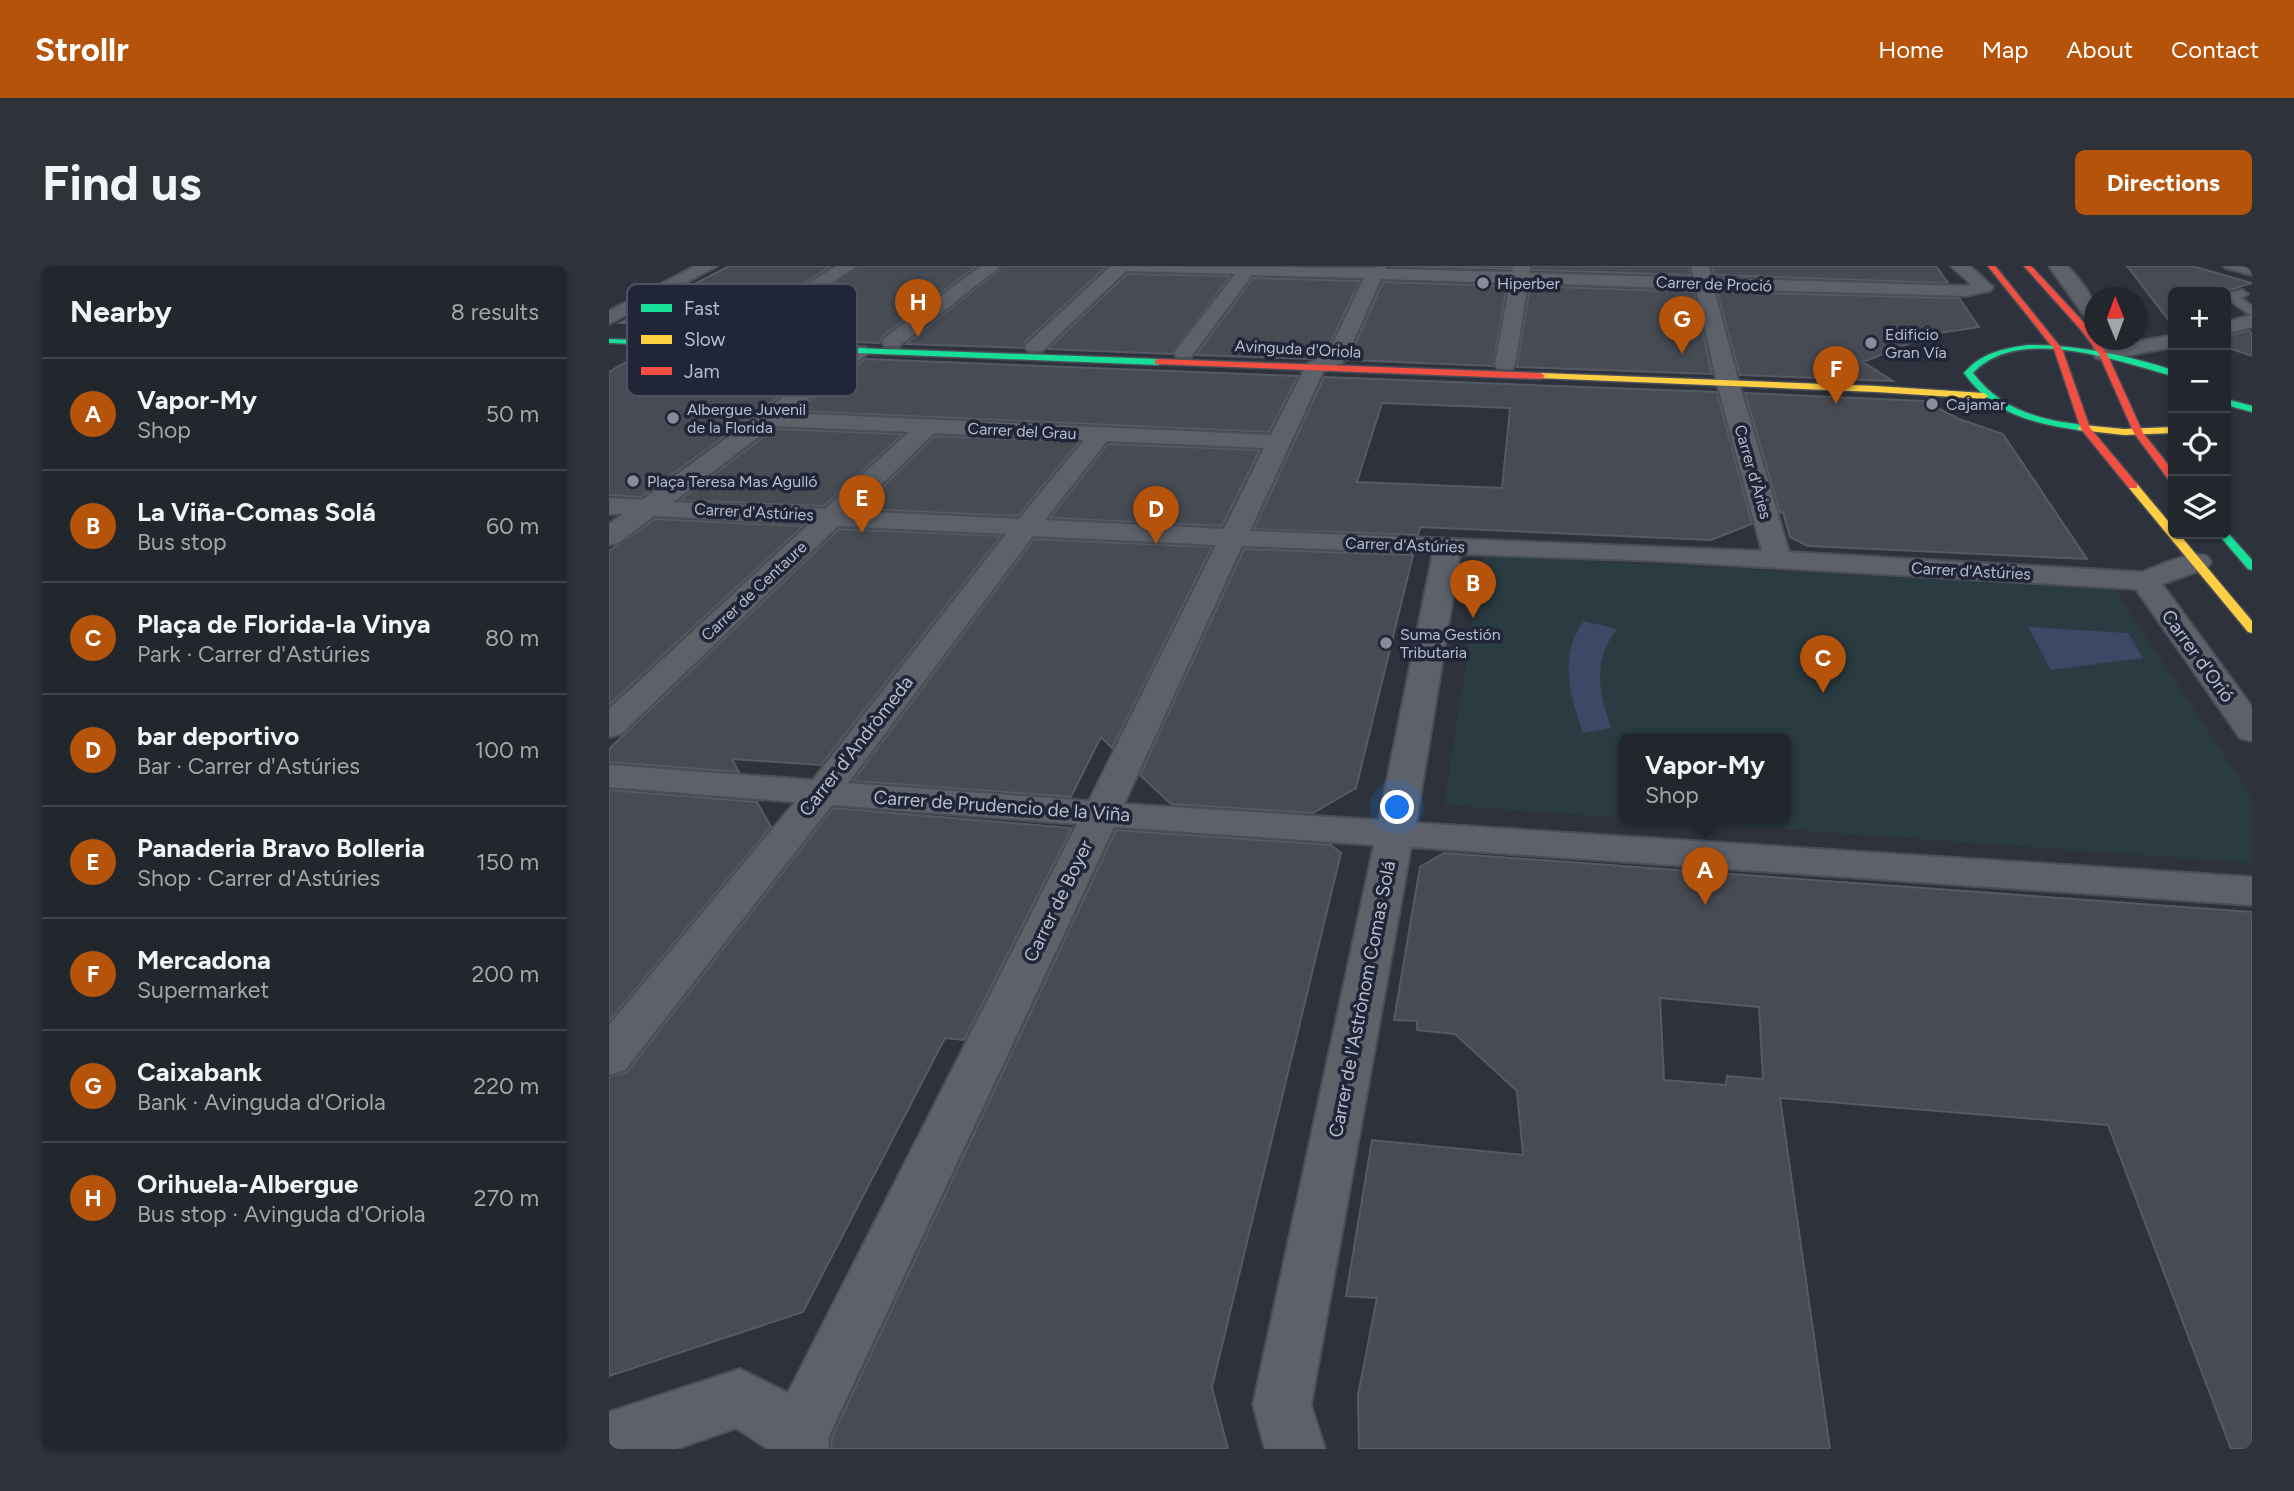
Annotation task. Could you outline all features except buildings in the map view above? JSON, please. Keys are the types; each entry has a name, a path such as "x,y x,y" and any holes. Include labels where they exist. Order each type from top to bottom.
{"main road":[{"path":"1991,266 2058,349 2086,429 2252,629"},
{"path":"2027,266 2084,327"},
{"name":"Avinguda d'Oriola","path":"609,332 627,333"},
{"name":"Avinguda d'Oriola","path":"609,341 627,342"},
{"name":"Avinguda d'Oriola","path":"857,341 1505,365 1985,396"},
{"path":"2084,348 1996,354 1982,359 1957,375 1985,396 2033,417 2086,429 2139,433 2168,430"},
{"path":"2104,350 2139,433 2171,476"},
{"path":"2111,350 2168,371"},
{"name":"Avinguda d'Oriola","path":"859,351 1314,368 1727,379 1912,381 1957,375"},
{"path":"2231,403 2252,409"},
{"path":"2227,539 2252,567"}],"street":[{"path":"674,284 708,266"},
{"path":"819,284 848,266"},
{"path":"892,342 992,266"},
{"path":"1035,347 1124,266"},
{"name":"Carrer de Proció","path":"1124,266 1702,275 1802,286 1965,291 1984,287 1960,266"},
{"path":"1793,266 1802,286"},
{"path":"1871,266 1884,289"},
{"path":"2058,266 2084,300"},
{"path":"1185,352 1249,268"},
{"path":"1314,368 1336,358 1377,270"},
{"path":"1505,365 1522,272"},
{"name":"Carrer d'Àries","path":"1702,275 1727,379 1778,560"},
{"path":"609,318 627,309"},
{"path":"2231,327 2252,321"},
{"path":"2147,343 2168,341"},
{"name":"Carrer de Boyer","path":"799,1441 1314,368"},
{"path":"609,537 797,396"},
{"name":"Carrer del Grau","path":"765,419 1279,442"},
{"name":"Carrer de Centaure","path":"609,727 929,426"},
{"name":"Carrer d'Andròmeda","path":"609,1057 821,793 1101,434"},
{"name":"Carrer d'Astúries","path":"609,506 1233,538 1661,553 2145,581 2197,562"},
{"name":"Carrer de l'Astrònom Comas Solá","path":"1295,1449 1282,1405 1395,833 1448,547"},
{"name":"Carrer d'Orió","path":"2145,581 2252,731"},
{"name":"Carrer de Prudencio de la Viña","path":"609,776 1101,814 2252,891"},
{"path":"609,1443 740,1398 799,1441"}],"lane":[{"path":"2230,266 2252,271"},
{"path":"2242,294 2231,297 2252,312"}],"shaded area":[{"path":"1483,555 2115,589 2252,797 2252,863 1710,824 1791,824 1791,733 1619,733 1619,818 1444,805"}],"water":[{"path":"1584,621 1617,629 1604,653 1600,677 1603,702 1611,728 1583,733 1571,690 1569,662 1576,634"},
{"path":"2028,627 2128,633 2143,658 2051,670"}],"traffic: fast":[{"path":"609,341 627,342"},
{"path":"2083,428 2033,418 2004,407 1978,387 1968,373 1984,358 2028,347 2053,347 2105,354 2168,371"},
{"path":"857,350 1158,362"},
{"path":"2231,403 2252,409"},
{"path":"2227,539 2252,567"}],"traffic: slow":[{"path":"1541,376 1876,389 1984,396"},
{"path":"2083,428 2124,432 2168,430"},
{"path":"2133,486 2252,629"}],"traffic: jam":[{"path":"1991,266 2058,349 2086,429 2133,486"},
{"path":"2027,266 2085,329 2103,354 2139,433 2171,476"},
{"path":"1158,362 1541,376"}],"place":[{"name":"Hiperber","path":"1483,283"},
{"name":"Orihuela-Albergue","path":"918,337"},
{"name":"Edificio Gran Vía","path":"1871,343"},
{"name":"Caixabank","path":"1682,354"},
{"name":"Mercadona","path":"1836,404"},
{"name":"Cajamar","path":"1932,404"},
{"name":"Albergue Juvenil de la Florida","path":"673,418"},
{"name":"Plaça Teresa Mas Agulló","path":"633,481"},
{"name":"Panaderia Bravo Bolleria","path":"862,533"},
{"name":"bar deportivo","path":"1156,544"},
{"name":"La Viña-Comas Solá","path":"1473,618"},
{"name":"Suma Gestión Tributaria","path":"1386,643"},
{"name":"Plaça de Florida-la Vinya","path":"1823,693"},
{"name":"Vapor-My","path":"1705,905"}]}
